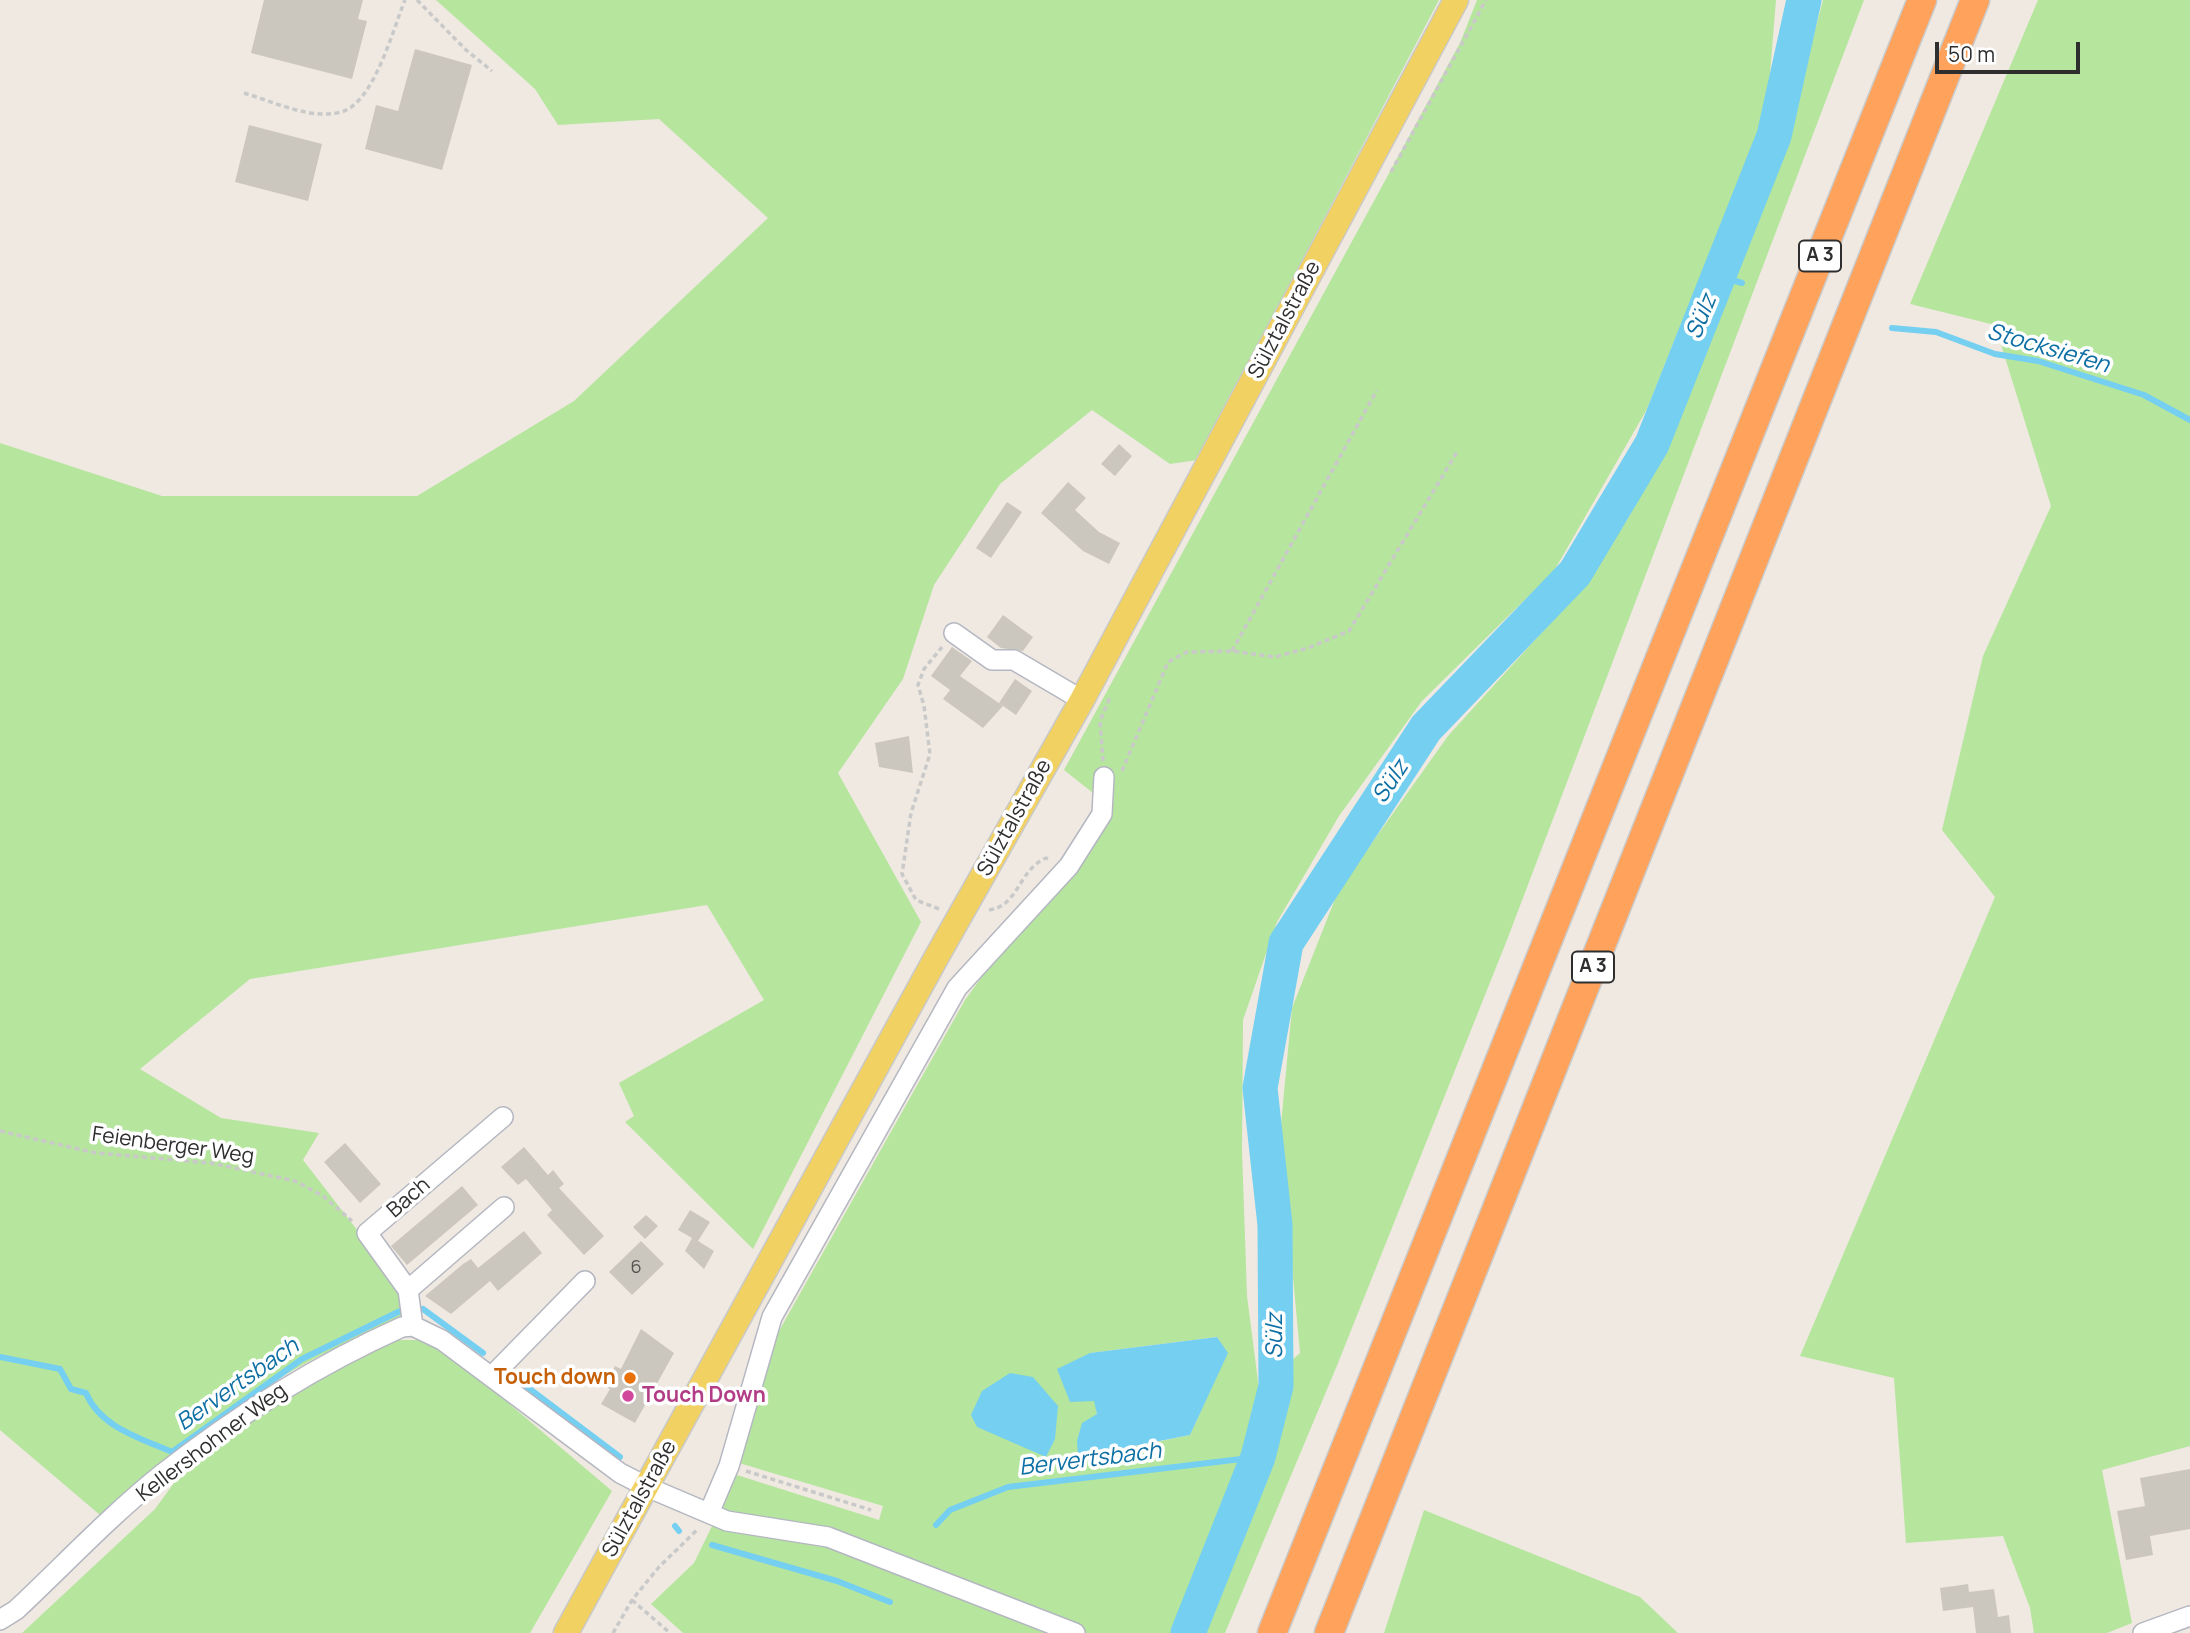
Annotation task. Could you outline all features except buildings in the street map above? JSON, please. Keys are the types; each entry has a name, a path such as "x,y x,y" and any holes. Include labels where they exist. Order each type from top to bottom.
{"highway":[{"name":"A 3","path":"1272,1633 1922,0"},
{"name":"A 3","path":"1329,1633 1975,0"}],"main road":[{"name":"Sülztalstraße","path":"566,1633 936,958 1082,700 1456,0"}],"street":[{"path":"954,633 992,660 1014,660 1082,700"},
{"path":"709,1513 729,1466 772,1317 957,988 1069,866 1102,814 1112,776"},
{"name":"Bach","path":"413,1326 408,1290 367,1233 503,1117"},
{"path":"408,1290 504,1207"},
{"path":"493,1375 585,1281"},
{"path":"413,1326 427,1331 493,1375 620,1473 647,1487 727,1521 828,1537 1075,1633"},
{"name":"Kellershohner Weg","path":"0,1620 16,1609 160,1476 263,1401 339,1355 402,1327 413,1326"},
{"path":"2143,1633 2190,1616"}],"path":[{"path":"244,93 318,113 343,111 359,101 372,82 405,0"},
{"path":"417,0 466,50 492,71"},
{"path":"1232,651 1377,390"},
{"path":"1112,776 1168,662 1187,652 1232,651 1275,657 1308,648 1349,631 1457,452"},
{"path":"941,910 916,900 902,874 911,813 930,754 924,706 918,685 924,669 954,633"},
{"path":"984,911 997,909 1013,896 1032,864 1046,858 1069,866"},
{"name":"Feienberger Weg","path":"0,1131 96,1153 211,1163 295,1181 323,1196 367,1233"},
{"path":"729,1466 871,1510"},
{"path":"613,1633 632,1600 659,1567 690,1539 709,1513"},
{"path":"632,1600 670,1633"}],"green space":[{"path":"436,0 1439,0 1197,460 1170,464 1092,410 1000,484 934,585 903,679 838,773 921,922 753,1249 625,1122 634,1116 619,1083 764,1000 707,905 250,979 140,1069 221,1118 319,1133 303,1160 368,1244 405,1302 403,1318 318,1357 253,1395 173,1454 100,1515 0,1430 0,443 162,496 417,496 574,401 768,218 659,119 558,125 535,89"},
{"path":"1477,0 1776,0 1767,110 1647,409 1554,571 1422,701 1339,816 1277,922 1243,1020 1242,1151 1247,1296 1259,1389 1300,1353 1280,1135 1292,1008 1339,889 1448,736 1572,599 1629,517 1692,386 1786,140 1823,0 1864,0 1507,940 1336,1368 1225,1633 683,1633 651,1604 694,1563 737,1475 879,1520 883,1506 739,1463 779,1331 965,1000 1107,804 1064,770 1460,43","holes":["1217,1337 1227,1353 1190,1435 1112,1451 1097,1414 1090,1353","1033,1377 996,1434 977,1427"]},
{"path":"2038,0 2190,0 2190,1446 2102,1470 2132,1623 2107,1633 2034,1633 2030,1608 2003,1536 1906,1543 1894,1378 1800,1356 1995,897 1942,830 1983,656 2051,506 1995,325 1910,304"},
{"path":"396,1340 421,1340 447,1351 612,1491 530,1633 22,1633 155,1509 174,1483 256,1417 337,1363"},
{"path":"1424,1510 1640,1597 1678,1633 1384,1633"}],"water":[{"path":"1217,1337 1228,1353 1190,1435 1078,1457 1077,1441 1082,1423 1097,1414 1094,1401 1070,1402 1057,1369 1090,1353"},
{"path":"1010,1373 1033,1377 1058,1406 1055,1439 1046,1457 977,1427 971,1415 982,1391"}],"waterway":[{"name":"Sülz","path":"1188,1633 1258,1457 1276,1386 1275,1225 1260,1088 1286,943 1426,728 1575,573 1652,444 1774,136 1804,0"},
{"name":"Stocksiefen","path":"1718,276 1742,283"},
{"name":"Stocksiefen","path":"1892,328 1936,332 1995,354 2038,361 2144,395 2190,420"},
{"name":"Bervertsbach","path":"423,1309 483,1353"},
{"name":"Bervertsbach","path":"0,1357 60,1369 71,1389 86,1393 92,1405 111,1423 172,1452 302,1359 400,1311"},
{"name":"Bervertsbach","path":"515,1378 620,1457"},
{"name":"Bervertsbach","path":"936,1525 950,1510 1008,1487 1258,1457"},
{"name":"Bervertsbach","path":"675,1526 679,1531"},
{"name":"Bervertsbach","path":"712,1545 837,1581 890,1602"}],"place":[{"name":"Touch down","path":"630,1378"},
{"name":"Touch Down","path":"628,1396"}]}
